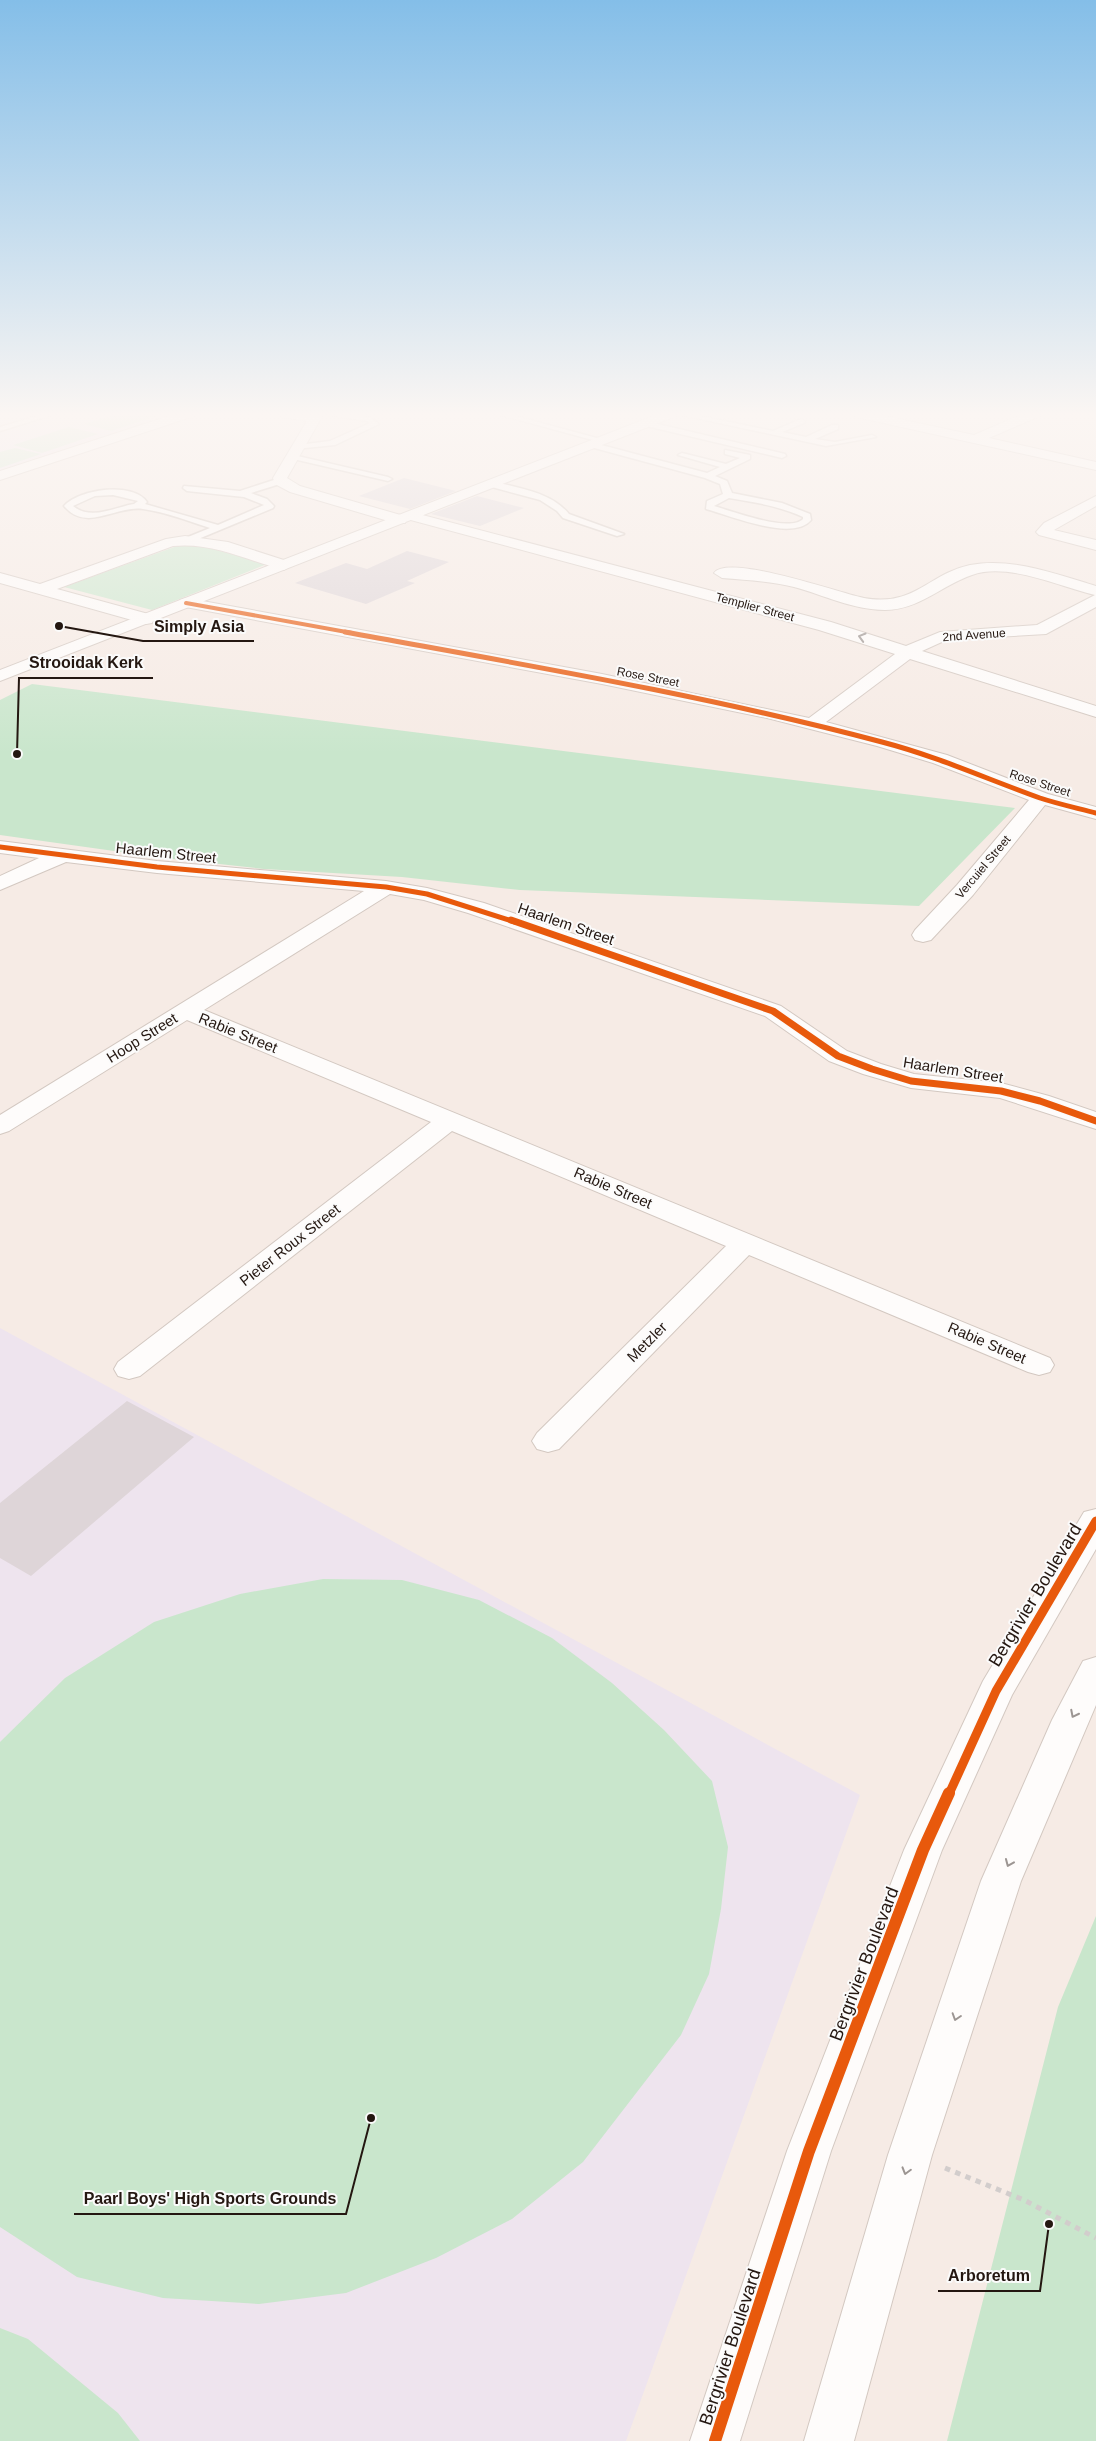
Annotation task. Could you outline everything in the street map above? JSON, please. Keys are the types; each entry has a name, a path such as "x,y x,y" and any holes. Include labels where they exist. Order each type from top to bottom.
{"street":[{"path":"0,676 383,527"},
{"name":"Templier Street","path":"440,527 816,624 909,651 1096,712"},
{"path":"1048,527 1044,529 1044,532 1096,545"},
{"path":"1079,527 1096,531"},
{"path":"42,589 171,542 191,539 206,541 284,565"},
{"path":"722,573 775,578 842,598 878,604 906,601 968,571 982,567 1022,572 1096,591"},
{"path":"0,578 146,619"},
{"name":"2nd Avenue","path":"812,724 909,651 940,637 960,634 1040,630 1096,600"},
{"name":"Rose Street","path":"186,603 602,679 812,724 884,742 940,759 1042,798 1096,813"},
{"name":"Vercuiel Street","path":"923,935 965,890 1042,798"},
{"name":"Haarlem Street","path":"0,846 157,867 386,887 427,894 476,908 773,1011 838,1056 872,1069 911,1080 1001,1091 1040,1101 1096,1121"},
{"path":"0,884 65,854"},
{"name":"Hoop Street","path":"0,1126 386,887"},
{"name":"Rabie Street","path":"186,1011 1039,1365"},
{"name":"Pieter Roux Street","path":"129,1369 450,1120"},
{"name":"Metzler","path":"548,1441 745,1243"},
{"name":"Bergrivier Boulevard","path":"715,2441 809,2151 923,1850 996,1691 1096,1521"},
{"path":"829,2441 910,2155 1002,1881 1070,1720 1096,1671"}],"lane":[{"path":"216,527 220,528"},
{"path":"599,527 620,534"},
{"path":"191,539 220,528"}],"path":[{"path":"910,2155 1024,2200 1096,2238"}],"shaded area":[{"path":"0,1328 860,1795 626,2441 0,2441"}],"green space":[{"path":"188,542 267,564 152,610 64,587"},
{"path":"32,684 1015,808 919,906 520,890 402,877 264,869 164,858 0,835 0,700"},
{"path":"323,1579 402,1580 479,1600 552,1638 612,1683 664,1730 712,1781 728,1847 721,1909 709,1974 681,2035 583,2162 512,2219 436,2258 346,2293 259,2304 163,2298 77,2277 0,2227 0,1742 65,1678 154,1622 240,1594"},
{"path":"1096,1916 1096,2441 947,2441 1058,2007"},
{"path":"0,2328 28,2339 118,2413 140,2441 0,2441"}],"building":[{"path":"407,551 449,562 407,581 415,583 366,604 295,583 346,563 367,569"},
{"path":"127,1401 194,1437 31,1576 0,1558 0,1503"}],"cycle path":[{"path":"186,603 602,679 767,713 884,742 940,759 1041,798 1096,813"},
{"path":"0,847 157,867 386,887 427,894 476,908 773,1011 838,1056 872,1069 911,1081 1001,1091 1040,1101 1096,1121"},
{"path":"715,2441 809,2151 923,1850 996,1691 1096,1521"}],"place":[{"name":"Simply Asia","path":"59,626"},
{"name":"Strooidak Kerk","path":"17,754"},
{"name":"Paarl Boys' High Sports Grounds","path":"371,2118"},
{"name":"Arboretum","path":"1049,2224"}]}
